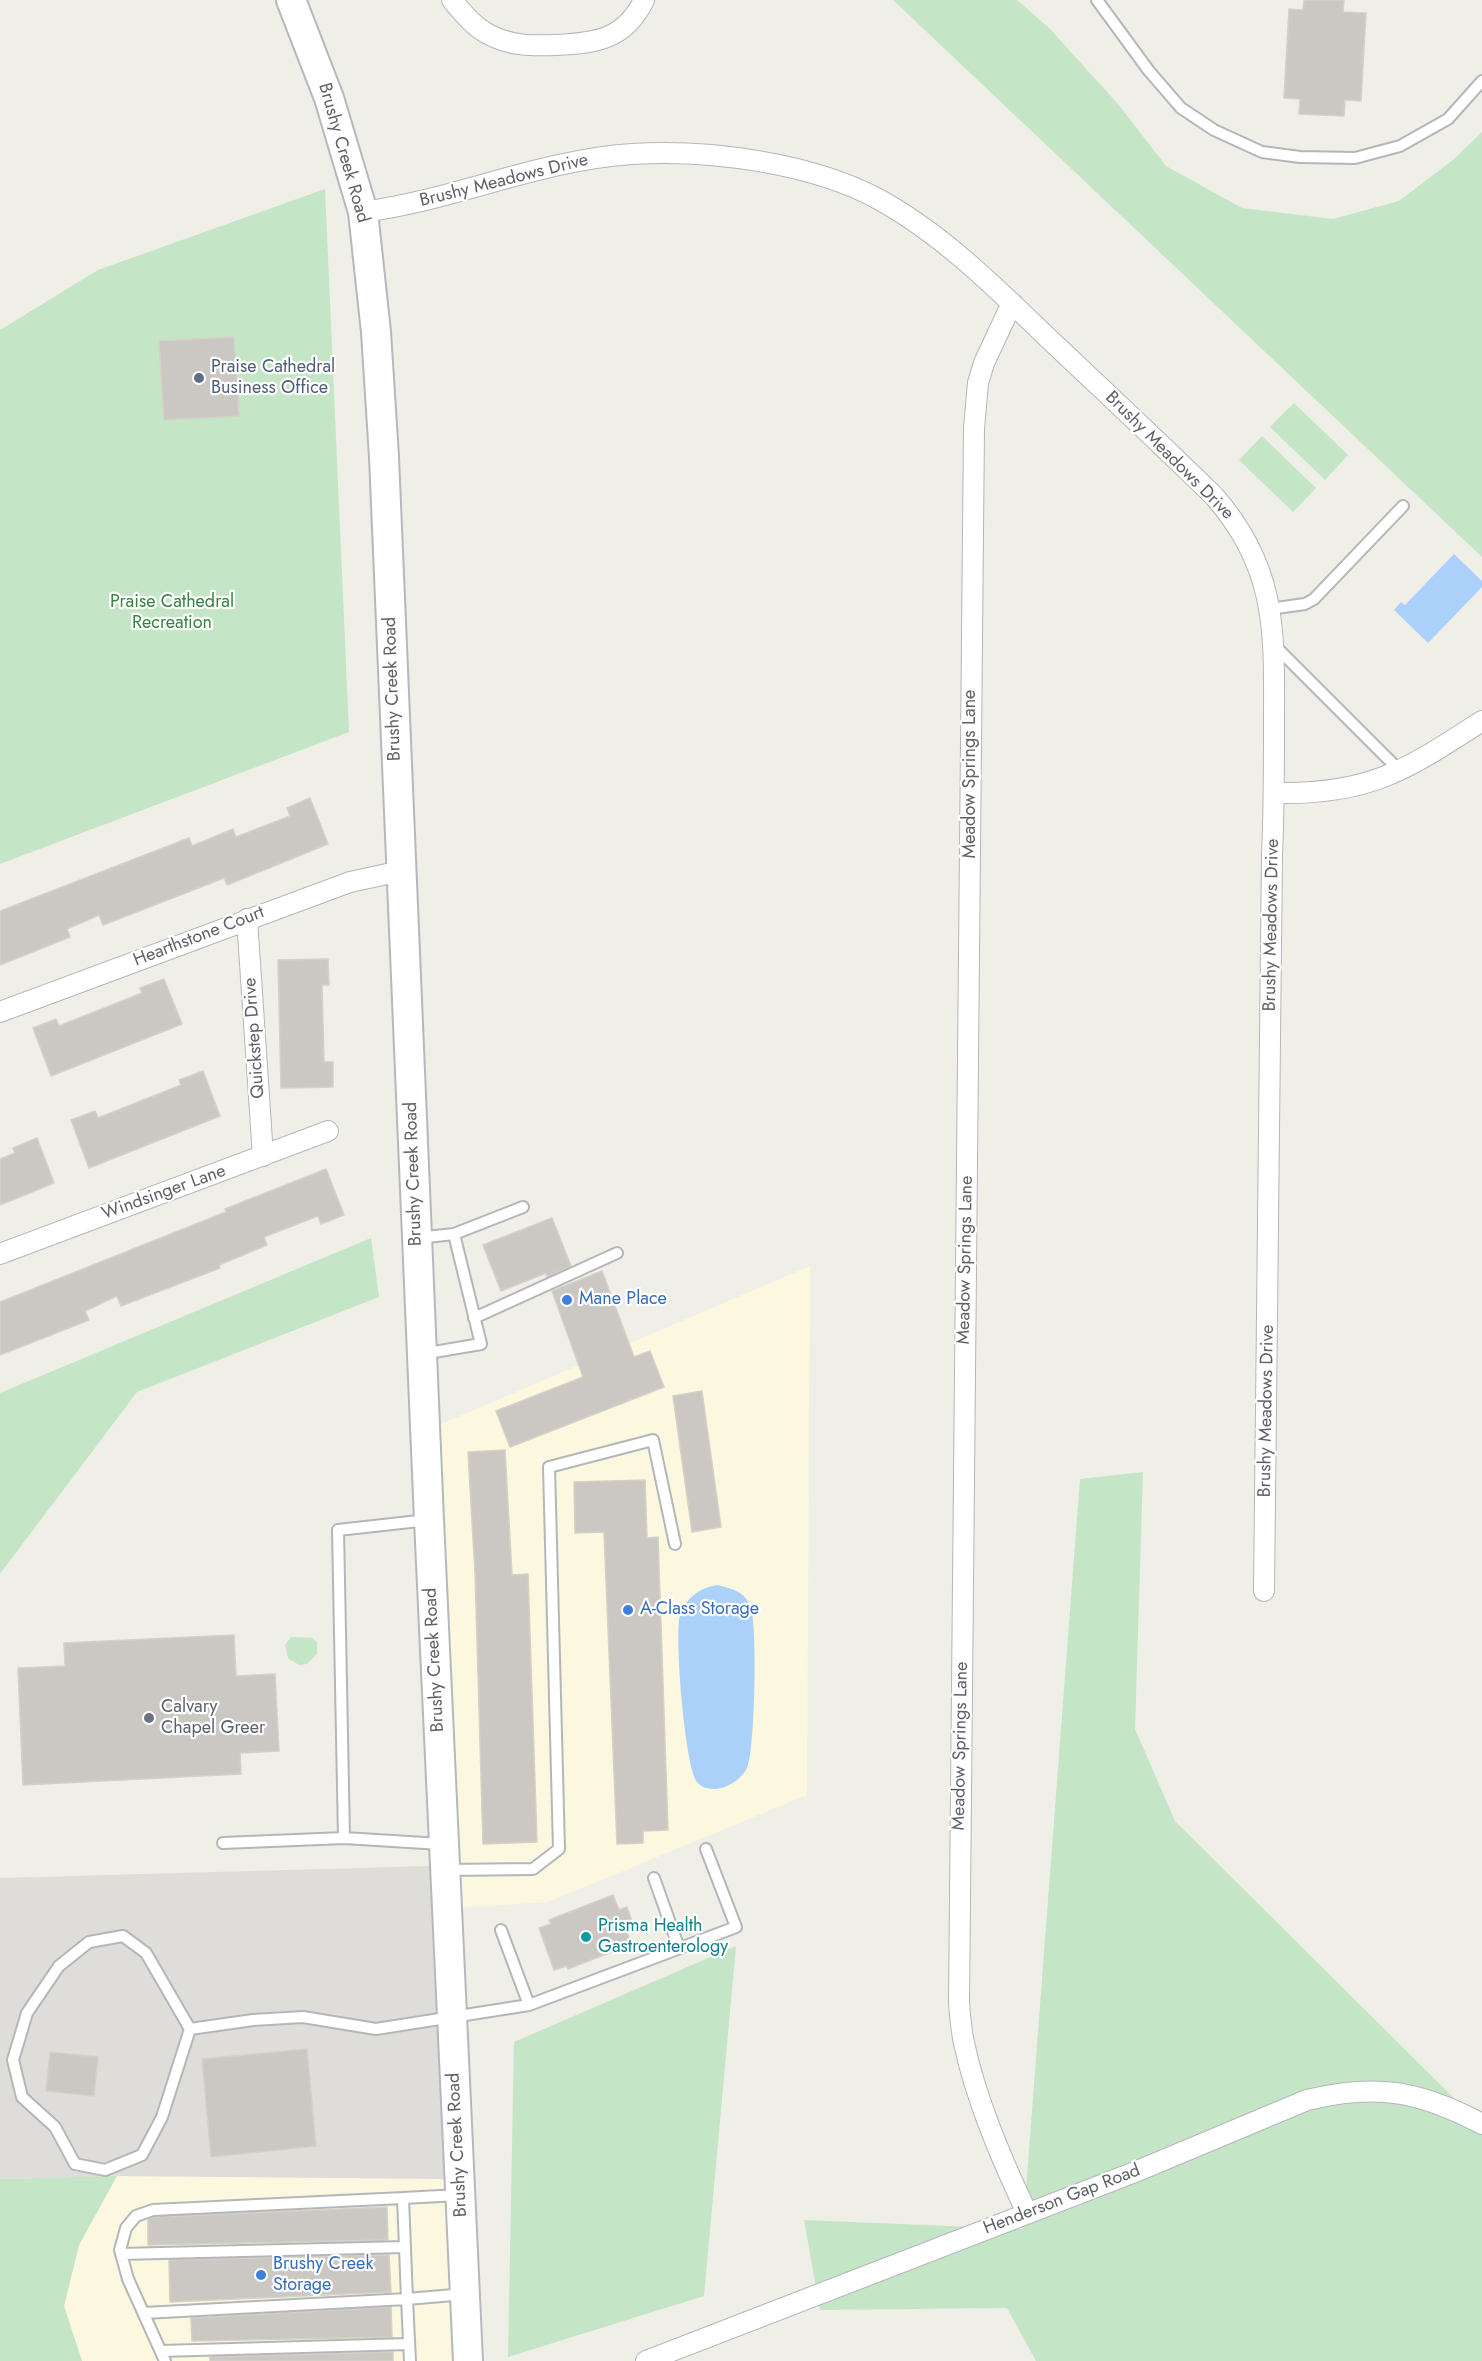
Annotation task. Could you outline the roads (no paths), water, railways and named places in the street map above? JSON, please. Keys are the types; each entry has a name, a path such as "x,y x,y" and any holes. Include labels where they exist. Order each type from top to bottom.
{"main road":[{"name":"Brushy Creek Road","path":"291,0 329,98 363,212 376,332 384,457 416,1238 468,2361"}],"street":[{"path":"452,0 467,19 488,34 501,40 530,46 599,41 625,26 634,17 644,0"},
{"name":"Brushy Meadows Drive","path":"363,212 399,207 539,169 594,158 669,153 736,158 823,177 879,199 941,241 1012,303 1214,495 1232,515 1255,557 1269,609 1273,644 1275,793 1272,855 1264,1591"},
{"name":"Meadow Springs Lane","path":"1012,303 984,363 976,394 974,428 959,2002 963,2041 972,2078 1012,2182 1027,2213"},
{"path":"1275,793 1332,791 1357,787 1417,763 1482,721"},
{"name":"Hearthstone Court","path":"0,1012 350,882 401,871"},
{"name":"Quickstep Drive","path":"247,920 262,1156"},
{"name":"Windsinger Lane","path":"0,1254 328,1131"},
{"name":"Henderson Gap Road","path":"646,2361 1135,2172 1283,2109 1336,2093 1381,2090 1406,2094 1438,2103 1482,2124"}],"lane":[{"path":"1097,0 1149,71 1181,108 1214,130 1262,152 1300,157 1355,158 1400,146 1448,119 1482,81"},
{"path":"1269,609 1305,604 1314,599 1403,506"},
{"path":"1273,644 1400,771"},
{"path":"416,1238 454,1234 522,1208"},
{"path":"422,1354 481,1344 454,1234"},
{"path":"474,1318 617,1253"},
{"path":"223,1843 344,1838 445,1857 533,1869 559,1849 549,1467 653,1440 675,1544"},
{"path":"344,1838 338,1530 429,1520"},
{"path":"190,2029 253,2020 303,2017 376,2029 530,2005 736,1927 706,1849"},
{"path":"654,1878 679,1948"},
{"path":"501,1930 530,2005"},
{"path":"123,1936 146,1953 190,2029 162,2117 142,2155 105,2170 75,2164 55,2127 22,2097 13,2060 27,2013 59,1966 89,1942 123,1936"},
{"path":"409,2344 163,2356 128,2279 120,2250 126,2228 136,2216 153,2210 460,2195"},
{"path":"403,2199 410,2361"},
{"path":"121,2254 405,2247"},
{"path":"144,2313 465,2294"}],"water":[{"path":"1454,554 1482,581 1482,587 1428,643 1394,610 1401,602 1405,605"},
{"path":"717,1585 740,1593 750,1605 754,1635 754,1687 752,1739 747,1768 733,1783 714,1789 697,1782 688,1752 678,1647 680,1615 683,1609 699,1591"}],"place":[{"name":"Praise Cathedral Business Office","path":"199,378"},
{"name":"Mane Place","path":"567,1300"},
{"name":"A-Class Storage","path":"628,1610"},
{"name":"Calvary Chapel Greer","path":"149,1718"},
{"name":"Prisma Health Gastroenterology","path":"586,1937"},
{"name":"Brushy Creek Storage","path":"261,2275"}],"park label":[{"name":"Praise Cathedral Recreation","path":"172,613"}]}
